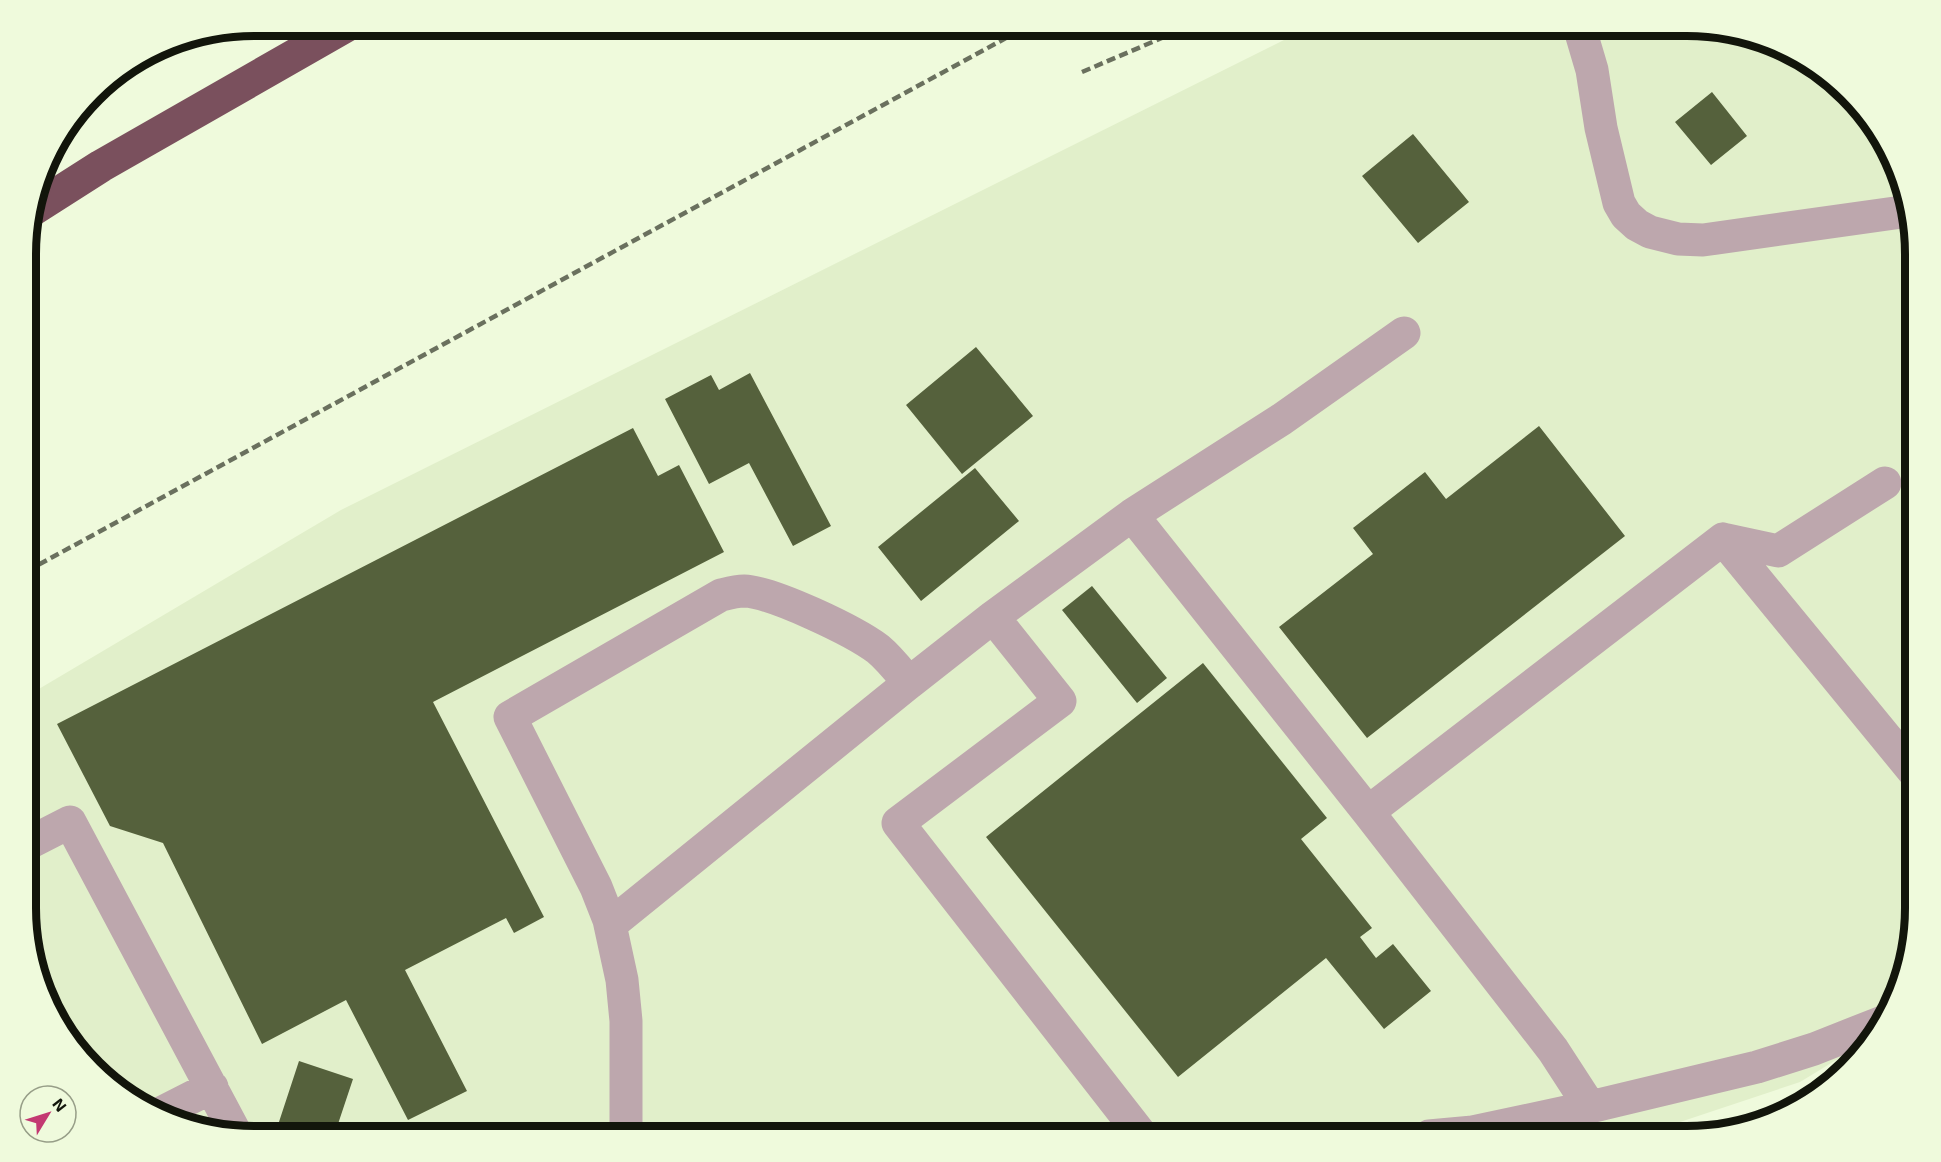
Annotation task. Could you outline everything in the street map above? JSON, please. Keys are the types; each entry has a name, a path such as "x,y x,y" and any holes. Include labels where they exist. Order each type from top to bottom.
{"highway":[{"path":"42,204 110,160 328,36"}],"lane":[{"path":"1582,36 1592,70 1601,128 1619,203 1626,215 1637,225 1650,232 1678,239 1703,240 1901,212"},
{"path":"610,925 993,617 1132,515 1282,419 1404,333"},
{"path":"1368,812 1723,539 1778,550 1885,483"},
{"path":"1132,515 1553,1050 1590,1107"},
{"path":"1723,539 1905,761"},
{"path":"626,1126 626,1021 622,980 610,925 596,887 510,717 721,595 731,592 745,591 765,595 860,637 879,650 909,683"},
{"path":"993,617 1060,701 898,823 1134,1126"},
{"path":"36,839 70,822 231,1125"},
{"path":"1501,1126 1757,1067 1814,1049 1869,1027"},
{"path":"170,1109 212,1088"}],"shaded area":[{"path":"1292,36 1701,36 1743,43 1796,65 1831,90 1851,110 1883,158 1901,211 1905,240 1905,922 1898,964 1883,1004 1853,1050 1800,1082 1668,1126 240,1126 198,1119 158,1104 110,1072 81,1041 65,1017 48,978 40,951 36,922 36,691 341,510"}],"building":[{"path":"1712,92 1747,136 1711,165 1675,122"},
{"path":"1413,134 1469,202 1418,243 1362,176"},
{"path":"976,347 1033,416 962,474 906,405"},
{"path":"750,373 831,526 793,546 749,463 709,484 665,399 711,375 719,390"},
{"path":"1539,426 1625,536 1367,738 1279,627 1373,554 1353,528 1425,472 1446,499"},
{"path":"633,428 658,476 679,465 724,552 433,702 544,917 514,933 506,918 405,970 467,1091 408,1120 346,1000 262,1044 163,843 110,826 57,724"},
{"path":"975,468 1019,521 921,601 878,547"},
{"path":"1092,586 1167,678 1137,703 1062,610"},
{"path":"1203,663 1327,818 1301,839 1372,928 1360,937 1376,958 1393,944 1431,991 1384,1029 1326,958 1178,1077 986,837"},
{"path":"299,1061 353,1079 337,1126 278,1126"}],"railway":[{"path":"36,566 1010,36"},
{"path":"1082,72 1167,36"}]}
